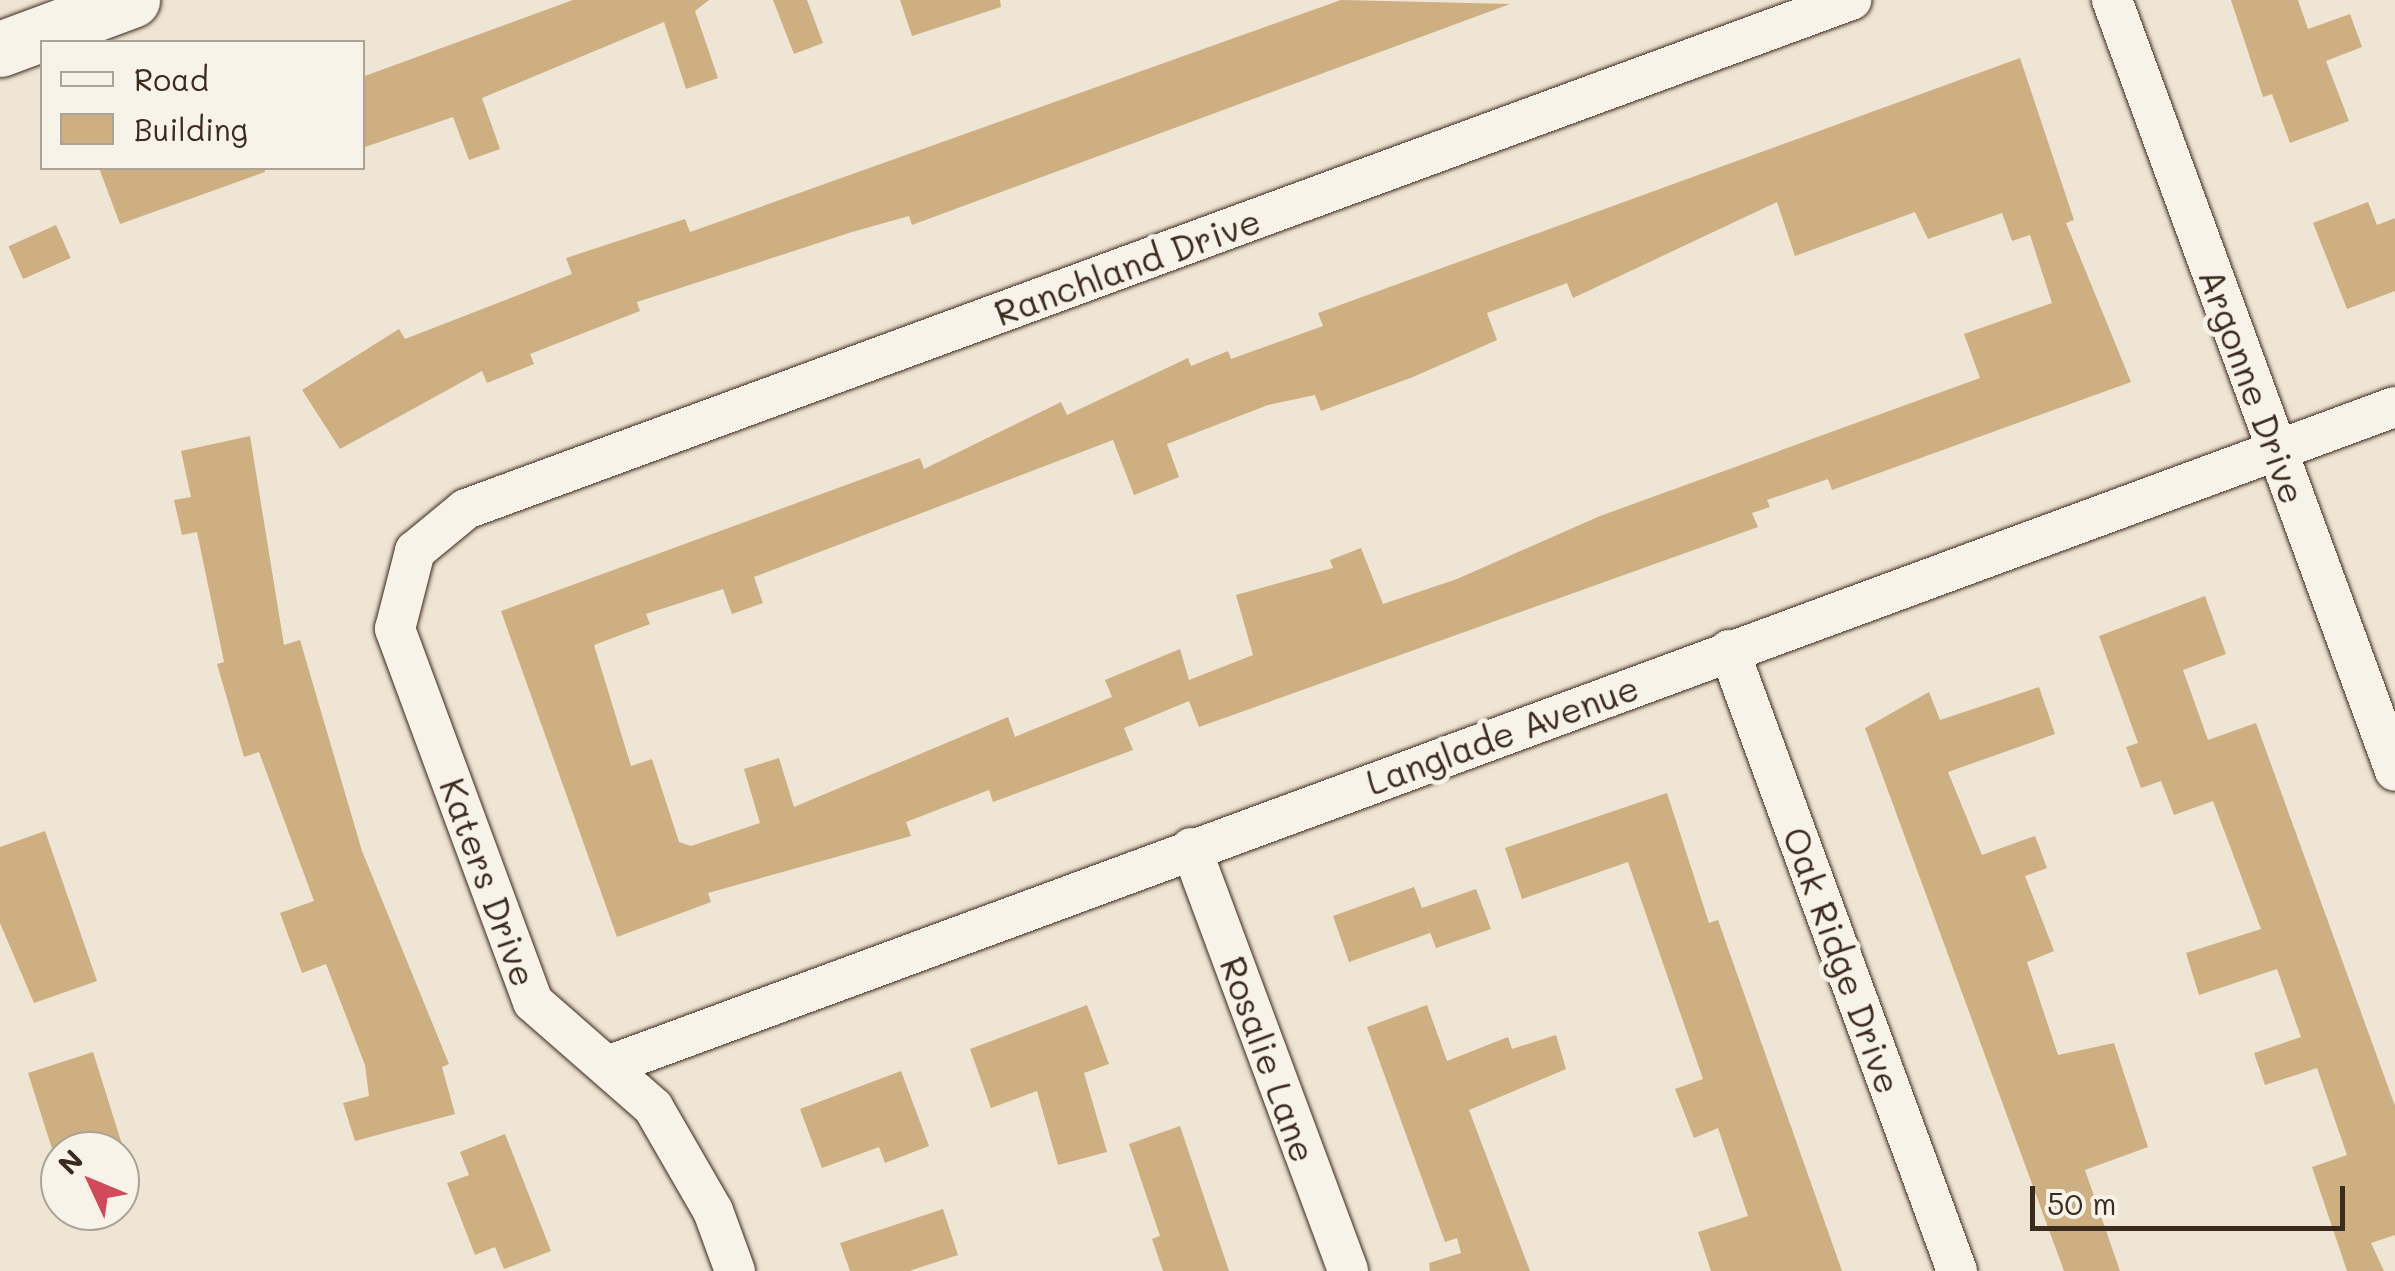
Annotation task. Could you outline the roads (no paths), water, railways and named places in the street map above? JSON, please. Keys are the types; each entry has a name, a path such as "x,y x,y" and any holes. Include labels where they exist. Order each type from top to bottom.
{"street":[{"path":"0,49 132,0"},
{"name":"Ranchland Drive","path":"415,552 466,508 1851,0"},
{"name":"Argonne Drive","path":"2112,0 2395,771"},
{"name":"Langlade Avenue","path":"610,1065 2395,407"},
{"name":"Katers Drive","path":"415,552 395,629 534,1002 610,1065 653,1107 712,1211 734,1271"},
{"name":"Oak Ridge Drive","path":"1729,650 1958,1271"},
{"name":"Rosalie Lane","path":"1191,848 1348,1271"}]}
